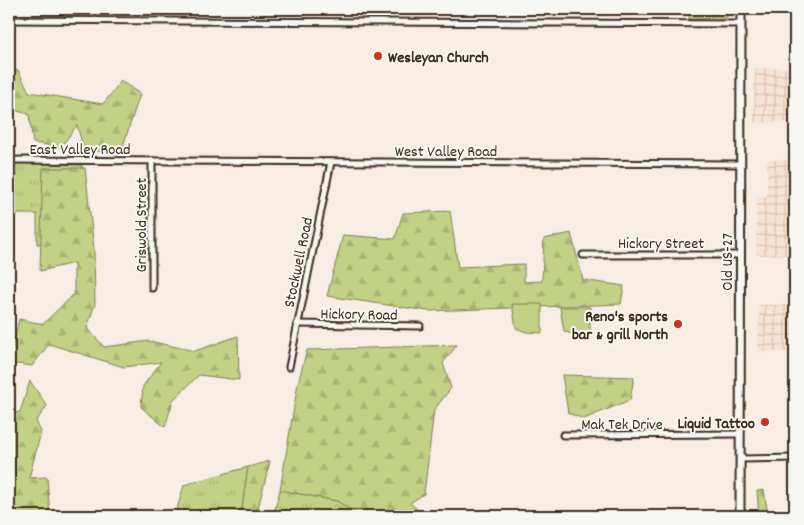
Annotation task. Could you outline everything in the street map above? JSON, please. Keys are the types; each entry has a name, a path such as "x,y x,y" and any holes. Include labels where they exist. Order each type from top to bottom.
{"main road":[{"name":"Old US-27","path":"740,516 741,9"}],"street":[{"path":"9,20 741,24"},
{"name":"East Valley Road","path":"9,160 152,161"},
{"name":"West Valley Road","path":"152,161 740,164"},
{"name":"Griswold Street","path":"152,161 152,288"},
{"name":"Stockwell Road","path":"289,367 331,162"},
{"name":"Hickory Street","path":"583,255 740,255"},
{"name":"Hickory Road","path":"297,324 420,326"},
{"name":"Mak Tek Drive","path":"563,435 740,434"},
{"path":"740,459 795,458"}],"shaded area":[{"path":"755,68 795,68 795,255 756,255 757,196 767,196 767,160 790,160 789,122 754,123"},
{"path":"759,305 795,305 795,352 758,352"}],"green space":[{"path":"689,9 727,9 727,18 689,19"},
{"path":"18,70 29,92 103,104 121,81 140,94 121,152 84,151 77,125 61,147 33,143 29,114 9,109 9,72"},
{"path":"9,163 82,165 81,244 37,244 37,214 9,214"},
{"path":"43,168 85,168 94,249 95,304 87,328 104,347 149,341 195,351 238,336 239,380 199,375 173,400 165,427 141,407 143,386 161,362 124,367 49,344 32,366 9,363 19,319 43,324 74,294 74,263 40,271"},
{"path":"450,211 458,267 524,264 524,282 542,281 544,239 571,233 583,280 624,286 621,304 428,311 327,296 343,235 395,239 403,213"},
{"path":"512,304 542,304 542,333 526,332 516,328"},
{"path":"560,307 590,307 590,336 574,335 564,331"},
{"path":"457,345 443,363 451,388 434,410 424,494 410,503 425,516 360,516 337,501 280,490 298,383 307,350"},
{"path":"562,375 634,377 630,400 584,419 568,413"},
{"path":"30,381 47,406 36,421 41,432 29,478 47,477 50,516 9,516 9,414 20,412"},
{"path":"270,461 256,516 224,516 242,509 248,467"},
{"path":"248,467 242,509 224,516 175,516 184,485"},
{"path":"280,490 337,501 360,516 273,516"},
{"path":"764,490 768,516 759,516 757,491"}],"place":[{"name":"Wesleyan Church","path":"378,56"},
{"name":"Reno's sports bar & grill North","path":"678,324"},
{"name":"Liquid Tattoo","path":"765,422"}]}
